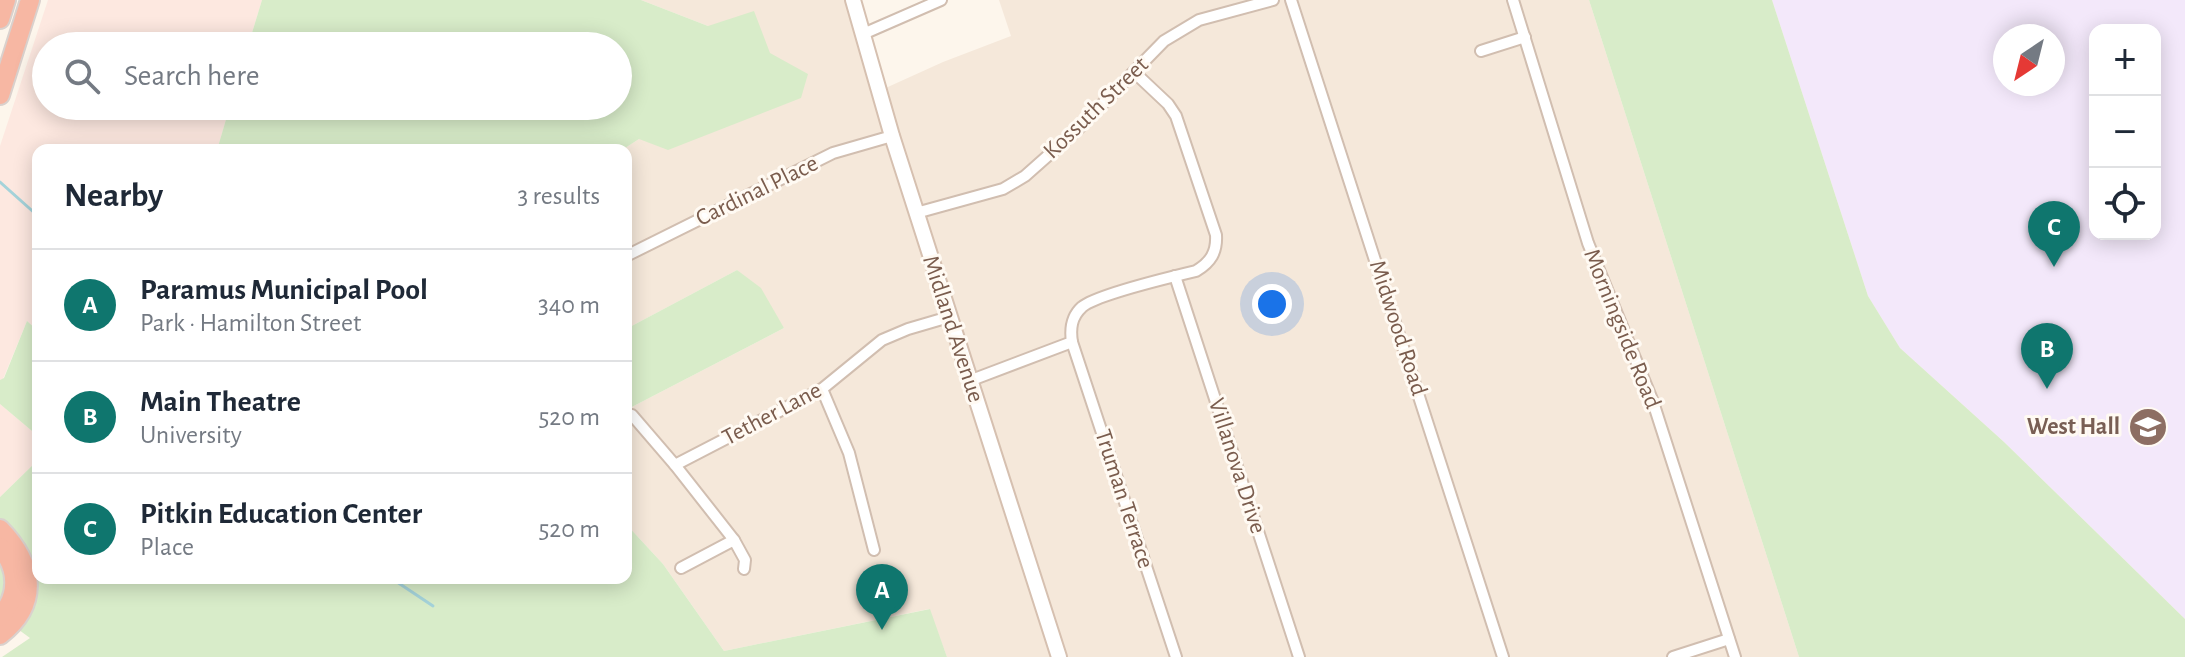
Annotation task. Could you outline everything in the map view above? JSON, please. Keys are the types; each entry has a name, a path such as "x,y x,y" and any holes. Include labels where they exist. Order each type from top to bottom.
{"highway":[{"path":"0,19 6,0"},
{"path":"0,95 30,0"},
{"path":"0,529 22,557 28,582 22,609 0,635"},
{"path":"0,547 10,561 15,585 12,599 0,617"}],"street":[{"name":"Midland Avenue","path":"853,0 916,213 1059,657"},
{"path":"863,34 941,0"},
{"name":"Kossuth Street","path":"916,213 1003,189 1025,176 1078,129 1164,41 1218,13 1273,0"},
{"name":"Midwood Road","path":"1291,0 1503,657"},
{"name":"Morningside Road","path":"1513,0 1588,243 1653,402 1735,657"},
{"path":"1481,51 1525,37"},
{"path":"969,381 1072,342 1070,325 1082,307 1204,266 1215,252 1216,235 1176,116 1168,104 1134,72"},
{"name":"Cardinal Place","path":"632,253 833,153 892,136"},
{"name":"Villanova Drive","path":"1175,276 1299,657"},
{"name":"Tether Lane","path":"675,465 822,389 882,340 949,317"},
{"name":"Truman Terrace","path":"1072,342 1176,657"},
{"path":"822,389 849,453 874,550"},
{"path":"632,415 734,540 745,560 744,569"},
{"path":"681,568 734,540"},
{"path":"1673,657 1729,639"}],"shaded area":[{"path":"48,0 262,0 252,32 37,32"},
{"path":"641,0 853,0 879,91 1011,36 999,0 1589,0 1799,657 947,657 929,609 724,651 663,564 632,530 632,407 784,328 737,270 632,326 631,144 639,139 708,26"},
{"path":"1772,0 2185,0 2185,619 2004,442 1900,348 1868,296"},
{"path":"32,49 32,120 226,120 219,144 32,144 32,326 27,321 0,380 0,146"},
{"path":"0,404 32,431 32,466 0,497"}],"green space":[{"path":"262,0 641,0 708,26 754,11 770,53 808,74 801,98 668,150 639,139 631,144 219,144 226,120 632,120 632,32 252,32"},
{"path":"1589,0 1772,0 1868,296 1900,348 2004,442 2185,619 2185,657 1799,657"},
{"path":"737,270 761,288 784,328 632,407 632,326"},
{"path":"27,321 32,326 32,431 0,404 0,380 4,378"},
{"path":"32,466 32,584 632,584 632,530 663,564 724,651 930,609 947,657 2,657 30,638 0,616 0,497"}],"waterway":[{"path":"0,182 32,211"},
{"path":"400,584 433,606"}],"place":[{"name":"Pitkin Education Center","path":"2054,267"},
{"name":"Main Theatre","path":"2047,389"},
{"name":"West Hall","path":"2148,427"},
{"name":"Paramus Municipal Pool","path":"882,630"}]}
